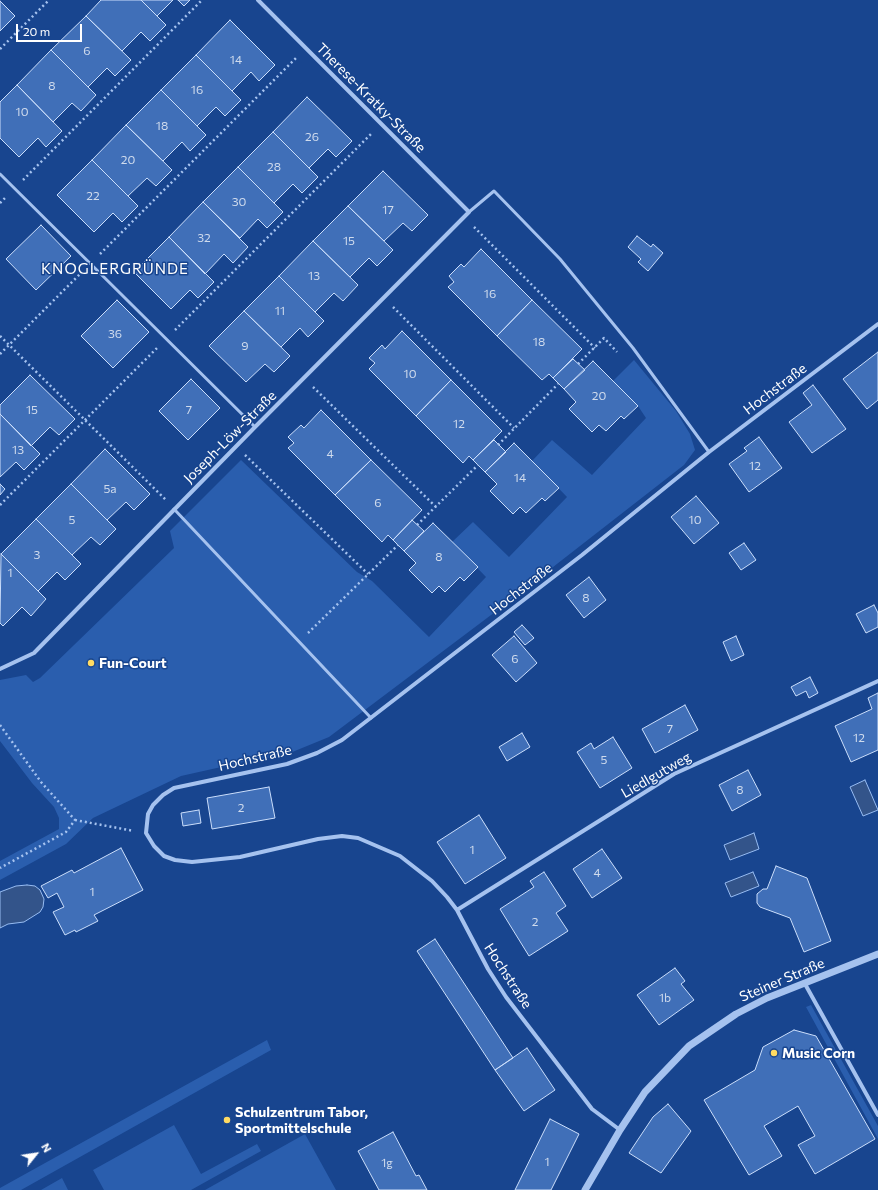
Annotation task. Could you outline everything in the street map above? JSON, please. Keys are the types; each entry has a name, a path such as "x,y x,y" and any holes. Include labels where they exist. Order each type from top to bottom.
{"street":[{"name":"Therese-Kratky-Straße","path":"258,0 380,124 470,212"},
{"name":"Joseph-Löw-Straße","path":"0,669 34,653 236,446 470,212"},
{"name":"Hochstraße","path":"620,1130 592,1108 506,997 488,969 457,910 437,887 416,867 400,856 358,838 342,836 318,839 240,856 192,862 175,860 164,856 154,846 146,833 148,814 153,805 163,795 174,788 294,762 317,753 342,740 582,556 709,452 878,324"},
{"name":"Liedlgutweg","path":"457,910 674,774 878,680"},
{"name":"Steiner Straße","path":"585,1190 620,1130 646,1092 689,1046 736,1014 767,998 878,954"},
{"path":"805,984 878,1115"}],"lane":[{"path":"0,174 255,427"},
{"path":"470,212 494,191 560,259 634,348 709,452"},
{"path":"174,509 371,718"}],"path":[{"path":"0,49 49,0"},
{"path":"0,203 202,0"},
{"path":"0,354 306,48"},
{"path":"0,505 380,124"},
{"path":"464,217 595,348"},
{"path":"384,298 514,428"},
{"path":"0,336 174,509"},
{"path":"578,364 604,338 623,358 634,348"},
{"path":"304,378 436,507"},
{"path":"498,445 558,384"},
{"path":"236,446 368,574"},
{"path":"417,525 478,465"},
{"path":"300,641 398,544"},
{"path":"0,725 41,782 75,820 146,833"},
{"path":"0,868 66,832 75,820"}],"shaded area":[{"path":"634,360 676,411 690,434 695,450 684,465 503,606 329,737 285,755 248,761 181,776 93,818 66,844 0,880 0,861 59,829 59,818 54,807 32,783 0,741 0,680 26,675 33,682 40,678 174,548 170,531 241,460 357,572 372,581 429,637 486,577 452,542 473,522 509,557 567,497 532,461 552,440 592,475 646,418 638,406 613,381"},
{"path":"865,780 878,810 863,816 850,787"},
{"path":"754,833 759,849 730,860 724,845"},
{"path":"753,872 759,886 731,897 725,883"},
{"path":"16,886 35,886 40,890 44,899 43,907 40,912 24,922 8,924 0,928 0,892"},
{"path":"811,1005 878,1126 878,1139 806,1007"},
{"path":"267,1040 271,1050 21,1190 0,1190 0,1188"},
{"path":"174,1125 201,1174 257,1144 261,1151 191,1190 104,1190 93,1170"},
{"path":"305,1134 336,1190 205,1190"},
{"path":"62,1178 68,1190 41,1190"}],"building":[{"path":"101,0 141,0 166,25 150,41 141,32 122,51 86,16"},
{"path":"141,0 173,0 157,16"},
{"path":"178,0 190,0 184,6"},
{"path":"0,1 15,16 0,31"},
{"path":"86,16 131,60 115,76 107,68 88,87 51,50"},
{"path":"230,20 275,65 259,81 251,72 232,91 196,55"},
{"path":"51,50 96,95 81,111 72,103 53,122 17,85"},
{"path":"196,55 241,100 225,116 216,107 197,126 161,90"},
{"path":"17,85 62,131 46,147 38,138 19,157 0,138 0,102"},
{"path":"161,90 206,135 190,151 182,142 163,161 126,125"},
{"path":"307,97 352,141 336,157 328,149 309,168 273,132"},
{"path":"126,125 172,170 156,186 147,178 128,196 92,160"},
{"path":"273,132 318,177 302,193 293,184 274,203 238,167"},
{"path":"92,160 138,206 122,222 113,213 94,232 57,195"},
{"path":"238,167 283,212 267,228 258,219 240,238 203,202"},
{"path":"383,171 428,215 412,231 403,223 384,241 348,206"},
{"path":"203,202 248,247 233,263 224,254 205,274 169,237"},
{"path":"348,206 393,250 377,266 369,258 350,277 313,241"},
{"path":"41,225 71,256 36,290 6,259"},
{"path":"637,236 651,247 653,244 663,253 648,271 638,262 641,259 628,247"},
{"path":"169,237 214,282 198,298 190,290 171,309 134,272"},
{"path":"313,241 358,285 343,301 334,293 315,312 279,276"},
{"path":"481,249 532,300 497,336 448,287 454,282 449,276 461,264 464,267"},
{"path":"279,276 324,321 308,337 300,328 281,347 244,311"},
{"path":"117,300 149,332 113,368 81,336"},
{"path":"532,300 582,349 553,378 549,374 542,380 497,336"},
{"path":"244,311 290,356 274,372 265,364 246,382 209,346"},
{"path":"402,331 451,380 416,416 369,369 375,363 369,358 382,345 385,349"},
{"path":"878,352 878,400 867,409 843,379"},
{"path":"573,359 585,370 564,389 553,378"},
{"path":"593,361 638,406 624,419 621,416 606,431 599,425 592,432 569,409 576,402 564,389"},
{"path":"30,375 75,419 59,435 50,427 31,446 0,414 0,405"},
{"path":"191,379 220,408 188,440 159,411"},
{"path":"451,380 502,431 473,460 469,456 463,463 416,416"},
{"path":"813,385 846,429 812,453 789,422 812,405 803,393"},
{"path":"321,410 371,460 335,495 288,448 294,443 288,437 301,425 304,428"},
{"path":"0,414 40,454 24,470 16,462 0,477"},
{"path":"759,437 782,468 749,492 729,464 747,451 744,448"},
{"path":"494,440 506,452 485,472 473,460"},
{"path":"514,443 559,488 545,501 542,498 526,513 520,507 513,514 490,491 497,484 485,472"},
{"path":"105,449 150,494 134,510 126,502 107,520 71,484"},
{"path":"371,460 422,510 393,540 388,535 382,542 335,495"},
{"path":"0,484 5,489 0,495"},
{"path":"71,484 116,529 100,545 91,537 72,555 36,519"},
{"path":"696,496 719,523 694,544 671,517"},
{"path":"36,519 81,564 65,580 57,572 38,591 1,554"},
{"path":"412,520 424,531 404,551 393,540"},
{"path":"433,523 478,567 464,581 460,577 445,592 439,586 432,593 409,570 416,563 404,551"},
{"path":"744,543 756,560 741,570 729,553"},
{"path":"1,554 46,599 31,616 22,607 3,626 0,623"},
{"path":"589,577 606,600 584,618 566,595"},
{"path":"874,605 878,613 878,627 866,633 856,614"},
{"path":"522,625 534,638 525,645 514,632"},
{"path":"514,636 537,663 516,682 492,655"},
{"path":"736,636 744,655 731,661 723,642"},
{"path":"810,677 818,693 809,698 806,691 796,696 791,687"},
{"path":"878,693 878,750 851,762 835,726 872,709 868,698"},
{"path":"685,705 698,730 655,753 642,729"},
{"path":"522,733 530,747 507,761 499,747"},
{"path":"613,737 632,768 600,788 577,752 591,743 594,749"},
{"path":"748,770 761,795 732,811 719,785"},
{"path":"269,787 275,818 212,829 207,798"},
{"path":"199,810 201,823 183,826 181,813"},
{"path":"479,815 506,858 465,884 437,842"},
{"path":"121,848 143,890 94,915 98,921 76,932 75,930 65,935 53,912 64,907 57,893 48,898 41,886 72,870 74,873"},
{"path":"602,849 622,878 592,898 573,869"},
{"path":"776,866 807,878 831,941 804,952 790,918 760,907 757,903 757,894 763,889 767,889"},
{"path":"544,872 566,906 556,913 568,931 529,956 500,909 534,887 530,881"},
{"path":"435,939 513,1058 495,1070 417,951"},
{"path":"675,968 685,981 681,984 694,1000 659,1025 637,995"},
{"path":"794,1030 816,1036 875,1139 815,1174 798,1145 815,1136 798,1106 764,1126 782,1156 749,1175 704,1100 755,1070 763,1047"},
{"path":"527,1048 555,1090 524,1111 495,1070"},
{"path":"668,1104 691,1131 661,1173 629,1153 653,1117"},
{"path":"550,1119 579,1134 551,1190 515,1190"},
{"path":"393,1132 416,1176 419,1175 427,1190 379,1190 358,1151"}],"place":[{"name":"Fun-Court","path":"91,663"},
{"name":"Music Corn","path":"774,1053"},
{"name":"Schulzentrum Tabor, Sportmittelschule","path":"227,1120"}],"district":[{"name":"KNOGLERGRÜNDE","path":"115,269"}]}
